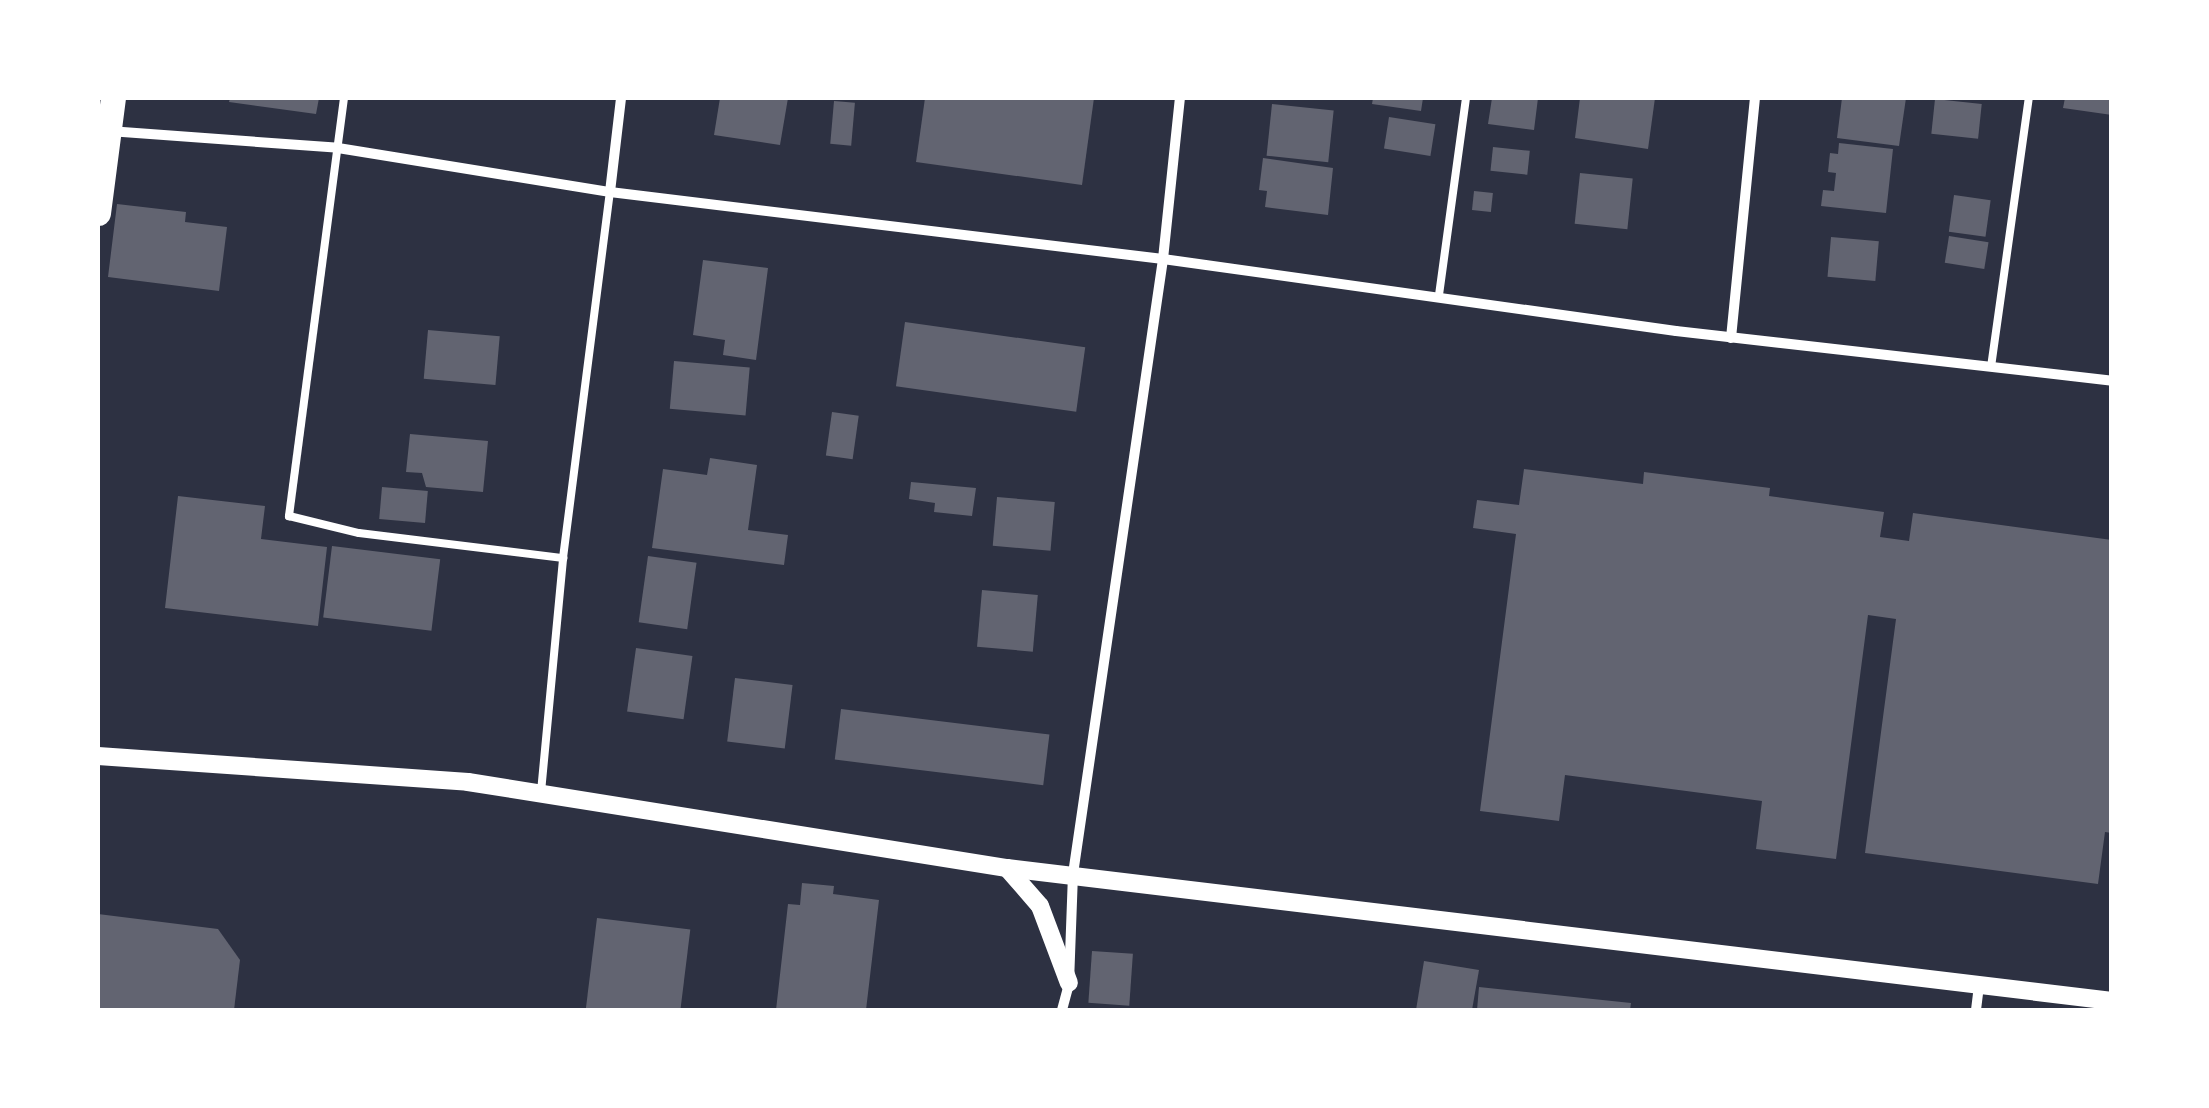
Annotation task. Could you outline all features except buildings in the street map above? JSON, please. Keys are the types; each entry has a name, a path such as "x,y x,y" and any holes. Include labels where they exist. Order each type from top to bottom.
{"main road":[{"path":"98,213 103,131 112,98"}],"street":[{"path":"610,192 621,98"},
{"path":"1062,1010 1069,983 1073,874 1163,259 1180,98"},
{"path":"1731,338 1755,98"},
{"path":"103,131 338,148 610,192 1163,259 1731,338 2112,381"},
{"path":"98,756 468,782 1007,868 2112,1002"},
{"path":"1007,868 1040,906 1069,983"},
{"path":"1976,1010 1979,986"}],"lane":[{"path":"344,98 289,516 358,534 563,558"},
{"path":"1439,295 1466,98"},
{"path":"1991,367 2029,98"},
{"path":"540,796 563,558 610,192"}]}
